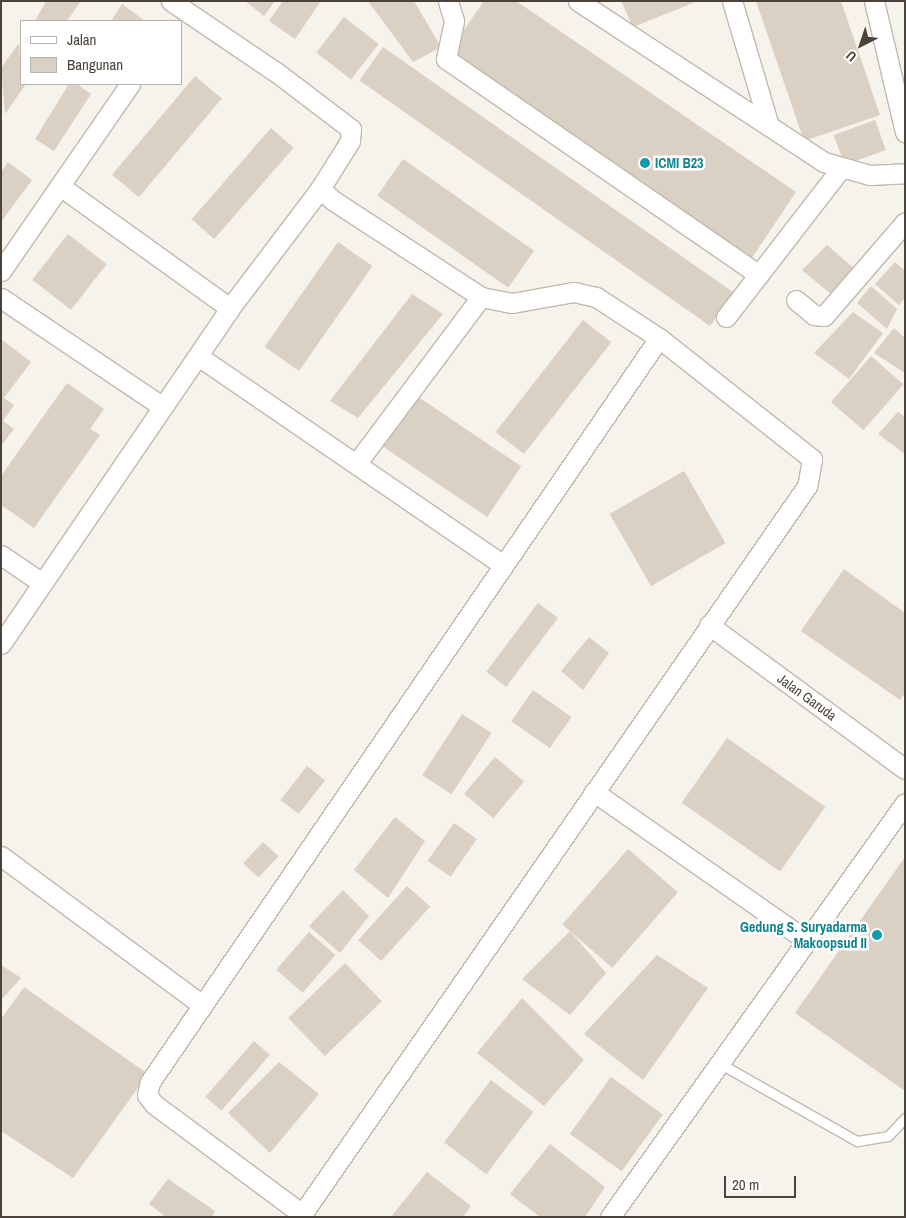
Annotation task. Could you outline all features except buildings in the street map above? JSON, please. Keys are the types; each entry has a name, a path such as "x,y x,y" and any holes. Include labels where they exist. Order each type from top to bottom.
{"street":[{"path":"448,1 454,21 444,54 448,61 758,274"},
{"path":"578,1 798,147 841,168 870,175 905,173"},
{"path":"732,1 769,126"},
{"path":"874,1 905,132"},
{"path":"1,644 230,308 320,189 350,142 351,129 276,72 175,10"},
{"path":"1,271 129,85"},
{"path":"726,316 841,168"},
{"path":"60,186 230,308"},
{"path":"320,189 481,297 512,302 585,293 659,338 812,459 806,486 301,1216 149,1099 150,1082 201,1004 502,564 659,338"},
{"path":"796,300 814,315 824,316 905,222"},
{"path":"356,464 481,297"},
{"path":"1,298 163,407"},
{"path":"198,356 502,564"},
{"path":"1,555 42,583"},
{"name":"Jalan Garuda","path":"709,625 905,769"},
{"path":"594,792 805,938"},
{"path":"610,1217 805,938 905,803"},
{"path":"1,856 201,1004"}],"lane":[{"path":"719,1063 857,1141 888,1136 905,1118"}],"place":[{"name":"ICMI B23","path":"645,163"},
{"name":"Gedung S. Suryadarma Makoopsud II","path":"877,935"}]}
